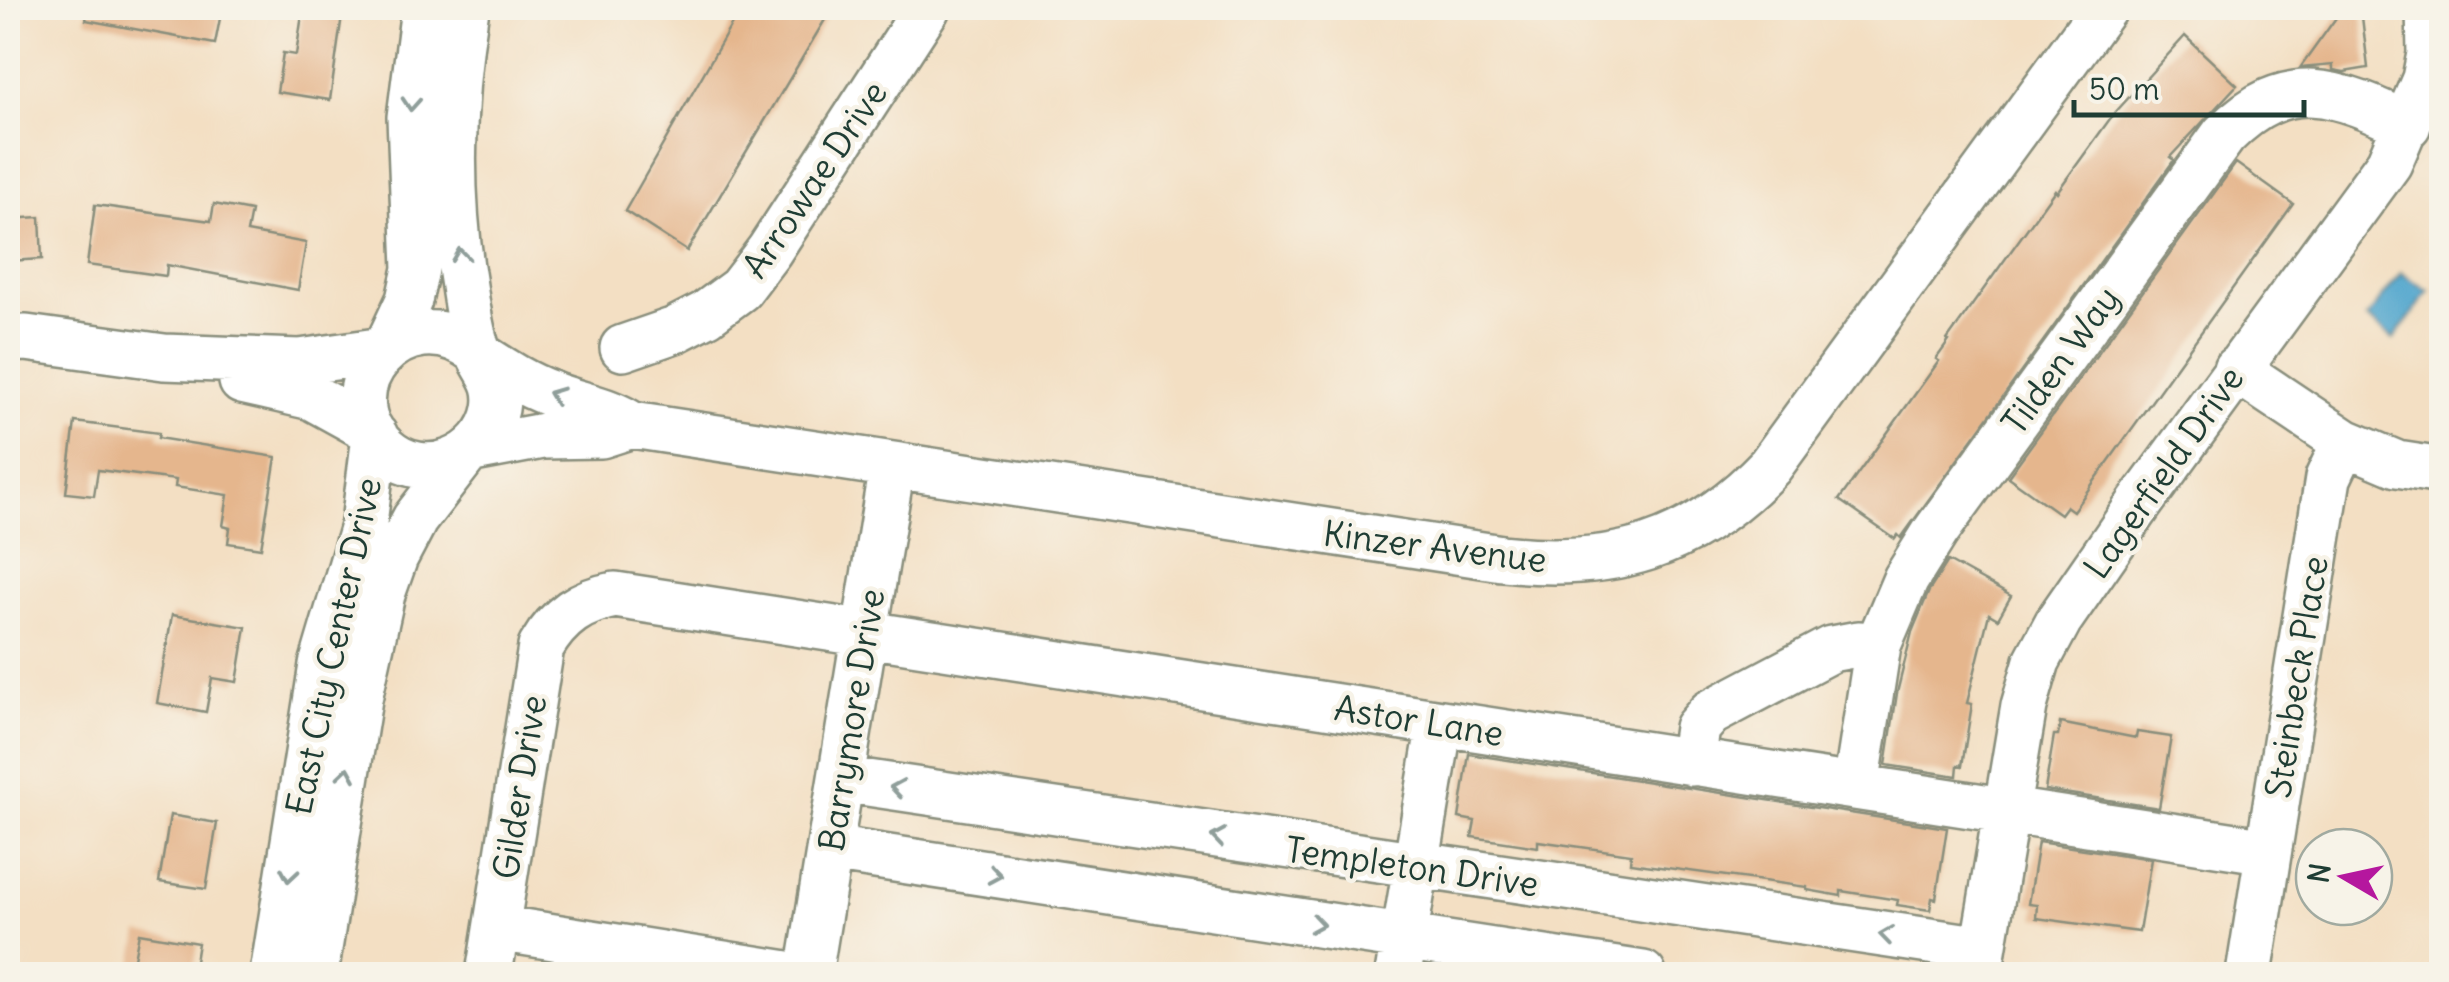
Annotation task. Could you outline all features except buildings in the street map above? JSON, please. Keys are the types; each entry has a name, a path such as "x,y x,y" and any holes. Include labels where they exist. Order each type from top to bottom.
{"street":[{"path":"385,350 409,300 414,280 416,230 410,117 424,8"},
{"path":"164,358 233,380 312,397 372,433 386,449 416,464 432,466 468,453 485,437 496,404 496,387 479,353 463,282 452,150 456,75 466,8"},
{"name":"Arrowae Drive","path":"623,348 690,322 740,289 928,8"},
{"name":"Lagerfield Drive","path":"1981,962 2024,706 2037,660 2059,620 2236,369 2389,163 2426,79 2429,8"},
{"name":"Kinzer Avenue","path":"479,353 538,389 632,425 1538,562 1578,562 1640,552 1674,540 1726,507 1770,466 2094,10"},
{"name":"Tilden Way","path":"1856,786 1878,645 1906,579 1936,531 2211,152 2236,123 2268,102 2309,92 2350,98 2408,125"},
{"path":"372,433 364,408 364,386 372,366 399,339 432,332 464,340 479,353"},
{"path":"8,338 164,358 300,362 385,350"},
{"path":"2236,369 2344,442 2397,464 2442,471"},
{"name":"Kinzer Avenue","path":"468,453 543,436 601,435 632,425"},
{"name":"East City Center Drive","path":"273,974 322,666 364,522 372,433"},
{"name":"Steinbeck Place","path":"2249,974 2328,478 2344,442"},
{"name":"East City Center Drive","path":"315,974 359,699 382,594 415,519 468,453"},
{"name":"Barrymore Drive","path":"810,974 892,466"},
{"name":"Astor Lane","path":"572,610 592,599 616,595 2268,851"},
{"name":"Gilder Drive","path":"489,974 541,647 553,626 572,610"},
{"path":"1692,763 1697,728 1710,714 1831,649 1878,645"},
{"path":"1401,956 1440,723"},
{"name":"Templeton Drive","path":"842,779 1416,867 1981,962"},
{"name":"Templeton Drive","path":"830,849 1401,956 1643,974"},
{"path":"497,928 787,974"}],"water":[{"path":"2401,273 2429,291 2394,339 2367,318"}]}
